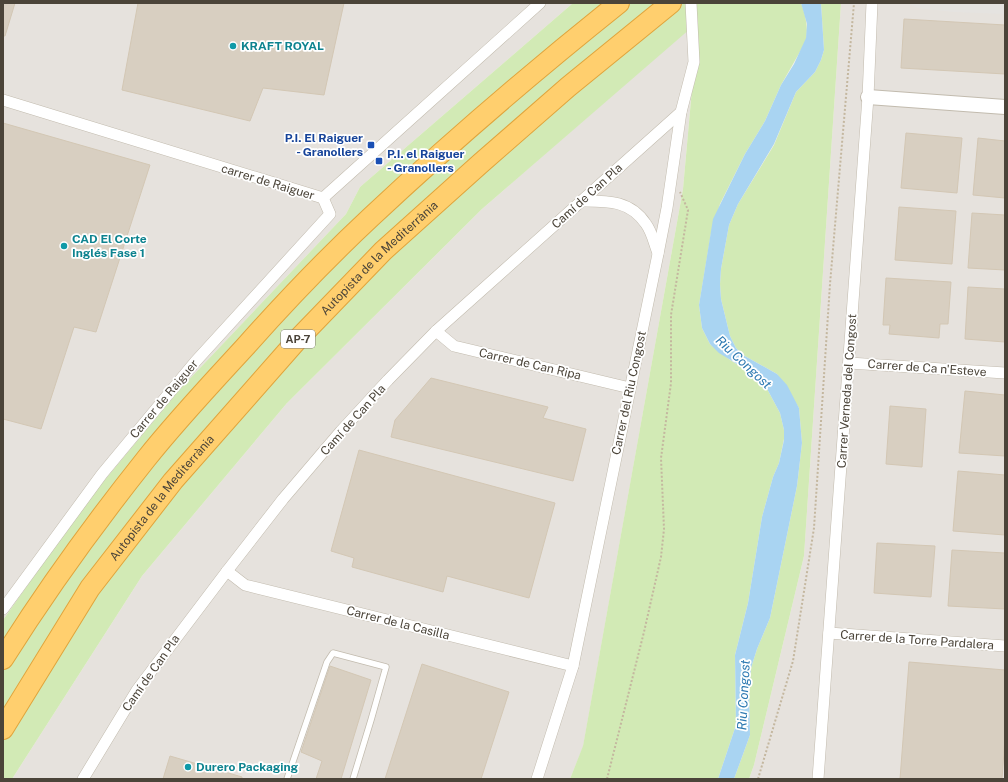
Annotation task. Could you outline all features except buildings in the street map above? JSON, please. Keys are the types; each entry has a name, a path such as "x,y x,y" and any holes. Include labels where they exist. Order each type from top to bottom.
{"highway":[{"name":"AP-7","path":"3,659 24,625 70,559 146,459 195,400 307,279 428,164 502,99 619,3"},
{"name":"Autopista de la Mediterrània","path":"3,728 90,588 173,481 299,338 384,251 481,163 568,87 666,7"}],"street":[{"name":"carrer de Raiguer","path":"3,100 324,198 540,3"},
{"name":"Carrer del Riu Congost","path":"537,779 573,666 658,254 671,184 681,112 694,62 692,3"},
{"name":"Carrer Verneda del Congost","path":"818,779 868,97 872,3"},
{"path":"868,97 1005,107"},
{"name":"Camí de Can Pla","path":"83,779 137,690 226,571 283,499 388,380 436,332 681,112"},
{"name":"Carrer de Raiguer","path":"3,609 102,474 194,362 330,214 324,198"},
{"path":"582,201 613,202 632,210 647,224 658,254"},
{"name":"Carrer de Can Ripa","path":"436,332 454,346 630,388"},
{"name":"Carrer de Ca n'Esteve","path":"849,363 1005,373"},
{"name":"Carrer de la Casilla","path":"226,571 245,585 573,666"},
{"name":"Carrer de la Torre Pardalera","path":"829,633 1005,646"}],"lane":[{"path":"287,779 328,662 333,653 386,667 353,779"}],"path":[{"path":"758,779 793,661 814,528 830,284 854,3"},
{"path":"607,779 639,655 661,558 664,529 661,458 672,383 671,315 688,210 679,188 671,184"}],"shaded area":[{"path":"3,3 573,3 360,187 346,214 181,388 84,505 3,620"},
{"path":"841,3 1005,3 1005,779 749,779 754,765 804,556"},
{"path":"908,3 1005,3 1005,14 953,12 917,8"},
{"path":"698,21 683,189 583,747 570,779 12,779 142,576 287,403 482,209"}],"green space":[{"path":"573,3 801,3 806,18 807,33 805,43 781,85 765,121 745,154 720,204 711,233 699,305 702,328 710,344 730,360 750,372 765,385 780,413 784,430 784,439 779,463 773,477 762,517 748,603 735,655 736,725 718,779 570,779 583,746 683,189 698,22 482,209 287,403 142,576 12,779 3,779 3,620 84,505 181,388 346,214 360,187"},
{"path":"821,3 841,3 804,556 754,765 749,779 734,779 750,735 749,692 751,668 770,618 797,486 802,443 799,408 777,374 743,355 736,348 730,336 721,299 721,269 729,225 738,204 774,145 796,92 815,72 821,60 824,50"}],"water":[{"name":"Riu Congost","path":"801,3 821,3 824,50 821,60 815,72 796,92 774,144 738,204 729,225 721,269 721,299 730,336 736,348 743,355 777,374 787,385 799,408 802,443 797,486 770,618 751,668 749,692 750,735 734,779 718,779 736,725 735,655 748,603 762,517 773,477 779,463 784,440 784,430 780,413 765,385 750,372 719,353 710,344 702,328 699,305 713,219 745,154 765,121 781,85 794,64 806,38 807,24"}],"place":[{"name":"KRAFT ROYAL","path":"233,46"},
{"name":"P.I. El Raiguer - Granollers","path":"371,145"},
{"name":"P.I. el Raiguer - Granollers","path":"379,161"},
{"name":"CAD El Corte Inglés Fase 1","path":"64,246"},
{"name":"Durero Packaging","path":"188,767"}]}
